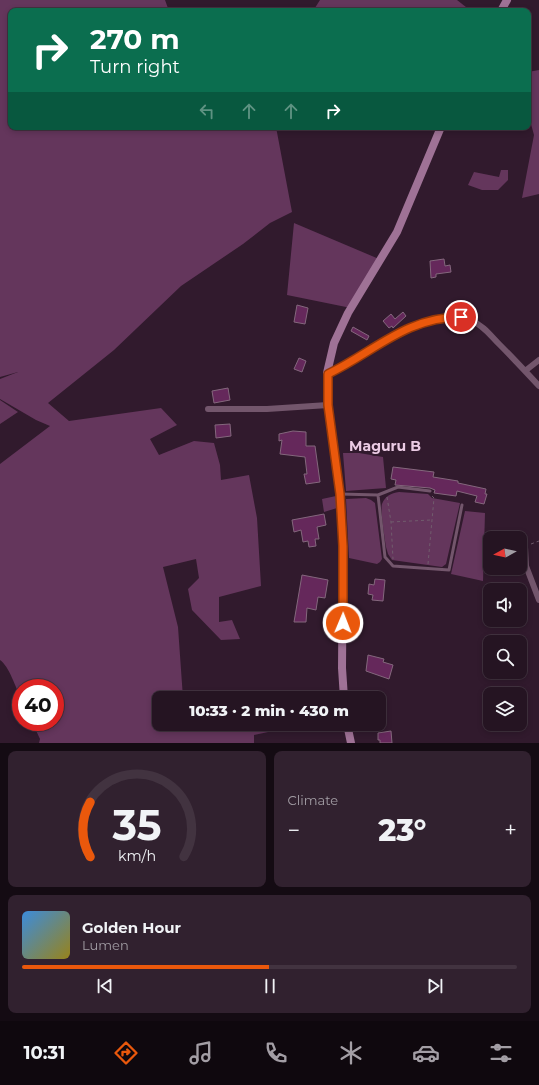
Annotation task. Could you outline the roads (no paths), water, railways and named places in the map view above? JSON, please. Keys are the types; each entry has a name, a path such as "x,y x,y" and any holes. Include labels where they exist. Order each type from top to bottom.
{"street":[{"path":"344,691 342,668 343,546 340,494 328,405 328,374 334,343 348,313 397,232 440,130"},
{"path":"328,374 400,331 432,320 447,317 461,317 472,321 486,330 539,386"},
{"path":"525,371 539,360"},
{"path":"208,409 267,409 328,405"},
{"path":"527,569 539,600"},
{"path":"348,731 351,743"}],"lane":[{"path":"340,494 378,496 398,487 430,492"},
{"path":"378,496 385,557 393,566 449,570 462,505"}],"district":[{"name":"Maguru B","path":"385,446"}]}
